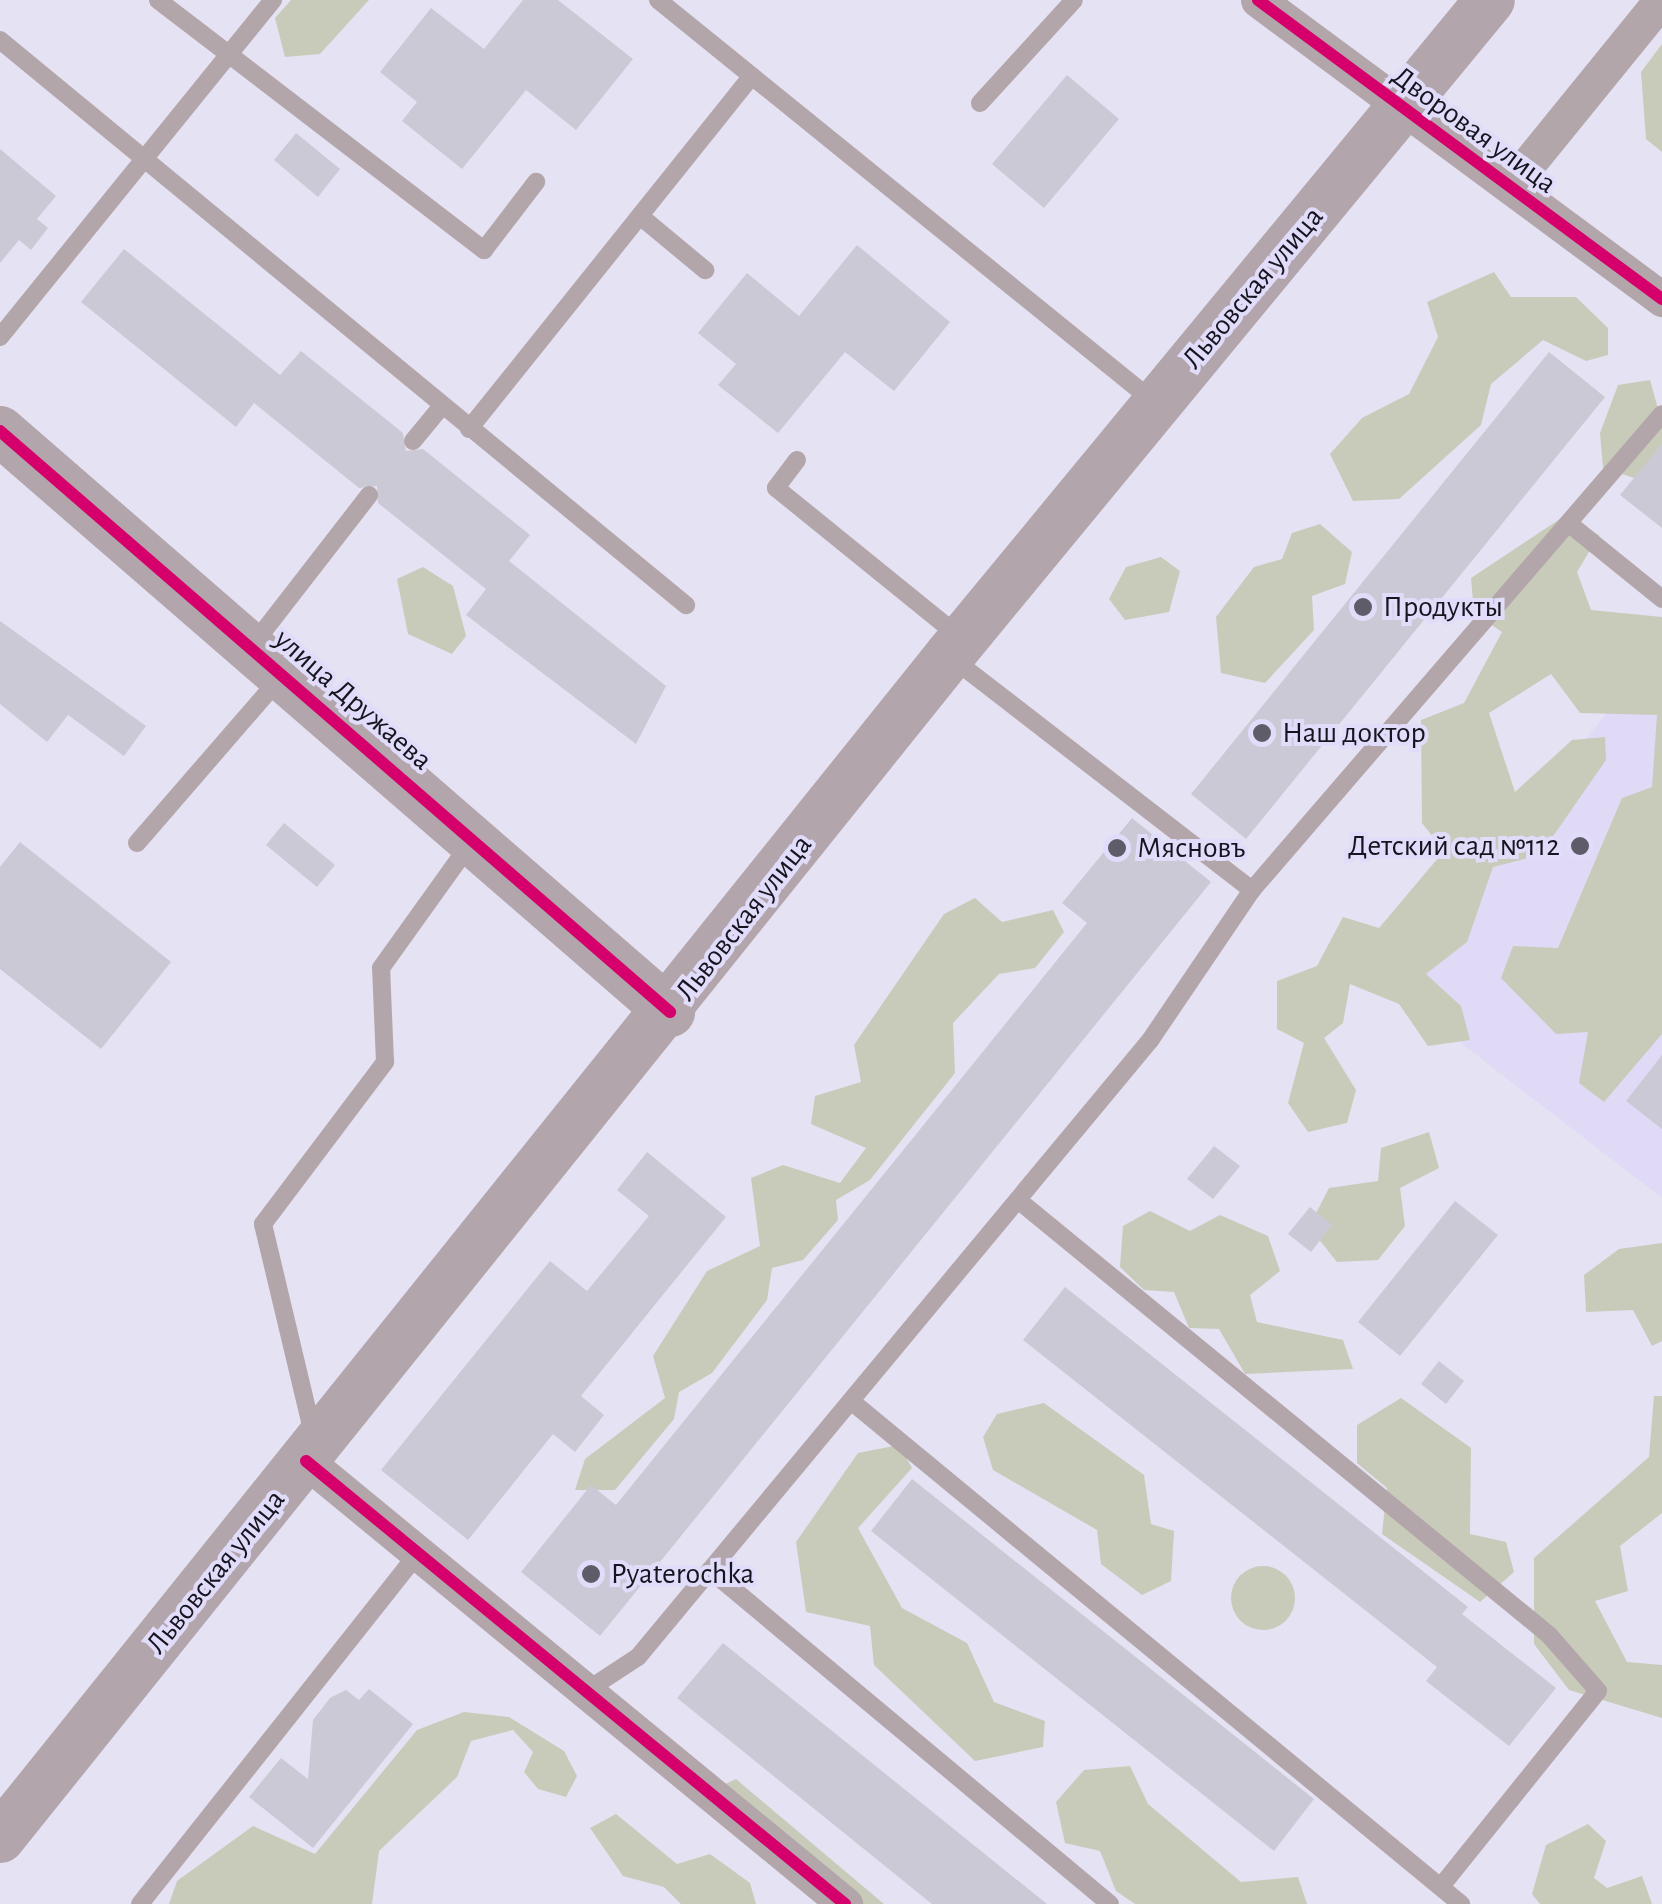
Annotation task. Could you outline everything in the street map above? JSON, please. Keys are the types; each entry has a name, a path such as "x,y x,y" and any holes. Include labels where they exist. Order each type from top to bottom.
{"main road":[{"name":"Львовская улица","path":"0,1838 670,1012 956,648 1490,0"},
{"name":"улица Дружаева","path":"0,431 475,837 670,1012"}],"street":[{"name":"Дворовая улица","path":"1258,0 1662,299"},
{"path":"1510,186 1661,0"},
{"path":"311,1454 418,1553 843,1903"}],"lane":[{"path":"158,0 484,250 536,182"},
{"path":"0,337 272,0"},
{"path":"658,0 1157,404"},
{"path":"980,103 1074,0"},
{"path":"0,40 686,605"},
{"path":"469,428 752,76"},
{"path":"640,216 705,270"},
{"path":"413,441 442,406"},
{"path":"586,1691 638,1657 1151,1039 1252,890 1572,526 1662,414"},
{"path":"797,460 776,488 956,648 1252,890"},
{"path":"138,844 268,660 368,495"},
{"path":"1572,526 1662,600"},
{"path":"311,1454 263,1224 386,1062 382,968 475,837"},
{"path":"1018,1200 1549,1634 1598,1691 1443,1884"},
{"path":"851,1401 1443,1884 1461,1904"},
{"path":"140,1904 418,1553"},
{"path":"710,1570 1110,1904"}],"shaded area":[{"name":"Детский сад №112","path":"1631,684 1662,708 1662,1198 1383,983"}],"green space":[{"path":"291,0 369,0 320,54 285,57 275,18"},
{"path":"1662,44 1662,152 1646,139 1641,72"},
{"path":"1494,272 1511,297 1576,297 1608,328 1608,355 1586,361 1543,340 1491,384 1481,425 1399,499 1353,501 1330,454 1362,418 1409,394 1438,337 1427,302"},
{"path":"1650,380 1662,423 1662,481 1653,484 1603,468 1600,433 1618,385"},
{"path":"1563,517 1599,535 1577,572 1591,610 1662,617 1662,1034 1604,1102 1579,1083 1588,1032 1556,1034 1501,978 1513,946 1558,948 1622,798 1652,787 1657,715 1580,713 1551,674 1489,713 1515,792 1572,740 1605,737 1606,760 1540,855 1493,867 1467,942 1426,974 1461,1006 1470,1040 1428,1046 1399,1004 1350,984 1343,1023 1324,1038 1356,1090 1347,1123 1308,1132 1288,1103 1304,1043 1277,1029 1277,981 1317,966 1343,917 1379,928 1444,851 1422,823 1421,720 1464,703 1502,632 1474,613 1471,578"},
{"path":"1320,524 1352,552 1345,584 1312,596 1314,630 1265,683 1221,673 1216,617 1254,567 1282,559 1292,533"},
{"path":"1161,557 1180,571 1169,612 1125,620 1109,599 1126,567"},
{"path":"423,567 453,586 466,636 452,654 408,634 397,579"},
{"path":"975,898 1002,922 1053,910 1064,932 1035,968 999,974 953,1023 955,1073 870,1180 836,1200 838,1220 803,1260 772,1268 767,1300 712,1373 679,1392 674,1419 615,1490 575,1490 585,1459 665,1398 653,1356 707,1271 760,1246 751,1178 783,1165 840,1183 866,1148 811,1124 815,1096 861,1082 854,1045 944,914"},
{"path":"1429,1132 1439,1168 1400,1188 1405,1226 1378,1260 1337,1262 1309,1227 1329,1188 1378,1181 1381,1148"},
{"path":"1150,1211 1190,1231 1220,1215 1268,1236 1280,1271 1250,1295 1257,1322 1343,1340 1353,1369 1245,1374 1219,1329 1189,1328 1174,1292 1144,1290 1120,1267 1123,1226"},
{"path":"1662,1243 1662,1341 1652,1346 1633,1310 1586,1312 1584,1275 1619,1249"},
{"path":"1654,1396 1662,1396 1662,1513 1620,1546 1628,1591 1595,1601 1627,1662 1662,1665 1662,1718 1569,1690 1534,1644 1534,1558 1649,1457"},
{"path":"1401,1398 1471,1448 1470,1534 1506,1542 1514,1572 1480,1602 1382,1534 1387,1488 1357,1463 1357,1425"},
{"path":"1044,1403 1144,1475 1151,1524 1174,1531 1171,1581 1142,1595 1101,1564 1097,1530 993,1470 983,1437 997,1414"},
{"path":"899,1445 912,1468 858,1528 902,1608 967,1643 994,1702 1045,1721 1043,1747 975,1761 874,1665 870,1626 806,1612 796,1542 858,1453"},
{"path":"1263,1566 1286,1575 1295,1598 1286,1621 1263,1630 1240,1621 1231,1598 1240,1575"},
{"path":"464,1712 509,1717 564,1751 577,1776 566,1797 538,1789 524,1772 533,1752 513,1730 471,1741 457,1777 379,1851 372,1904 169,1904 177,1881 253,1826 315,1854 417,1730"},
{"path":"1130,1766 1148,1804 1241,1882 1298,1877 1307,1904 1135,1904 1116,1891 1100,1851 1065,1843 1056,1802 1084,1770"},
{"path":"736,1779 884,1904 826,1904 719,1787"},
{"path":"616,1814 677,1864 710,1854 750,1883 756,1904 681,1904 664,1887 623,1876 590,1828"},
{"path":"1588,1824 1606,1841 1594,1878 1607,1888 1642,1876 1652,1904 1540,1904 1532,1894 1546,1845"}],"building":[{"path":"523,0 558,0 633,59 576,130 526,90 462,169 402,121 417,102 380,72 431,8 484,49"},
{"path":"1067,75 1119,119 1044,208 992,164"},
{"path":"296,133 340,169 318,197 274,160"},
{"path":"0,149 56,196 37,219 48,228 31,250 19,240 0,263"},
{"path":"857,245 950,322 894,391 845,352 778,433 718,385 736,364 698,333 747,273 799,316"},
{"path":"124,249 280,375 301,351 403,433 406,451 423,449 530,535 509,561 666,686 636,744 466,615 486,589 378,503 377,486 359,488 254,403 236,427 81,302"},
{"path":"1549,352 1605,397 1246,839 1191,794"},
{"path":"1662,444 1662,528 1620,495"},
{"path":"0,621 146,726 124,756 68,715 47,742 0,704"},
{"path":"1132,818 1211,882 600,1636 521,1572 591,1485 616,1505 1087,923 1062,903"},
{"path":"284,823 335,865 317,887 266,845"},
{"path":"20,842 171,962 101,1049 0,969 0,867"},
{"path":"1662,1055 1662,1129 1626,1101"},
{"path":"1214,1146 1240,1166 1213,1199 1187,1179"},
{"path":"647,1152 726,1217 581,1396 604,1415 575,1452 553,1434 468,1540 381,1470 550,1261 587,1291 649,1216 617,1190"},
{"path":"1455,1201 1498,1235 1400,1356 1358,1322"},
{"path":"1310,1207 1332,1225 1311,1252 1288,1234"},
{"path":"1065,1287 1468,1607 1462,1614 1556,1688 1509,1746 1426,1681 1437,1667 1023,1340"},
{"path":"1439,1361 1464,1381 1446,1404 1421,1384"},
{"path":"912,1479 1314,1799 1274,1851 871,1531"},
{"path":"723,1643 1047,1904 932,1904 677,1698"},
{"path":"369,1689 413,1724 313,1848 249,1797 281,1758 308,1779 313,1720 330,1698 346,1690 359,1700"}],"cycle path":[{"path":"1258,0 1662,299"},
{"path":"0,431 670,1012"},
{"path":"306,1461 845,1904"}],"place":[{"name":"Продукты","path":"1363,607"},
{"name":"Наш доктор","path":"1262,733"},
{"name":"Детский сад №112","path":"1580,846"},
{"name":"Мясновъ","path":"1117,848"},
{"name":"Pyaterochka","path":"591,1574"}]}
